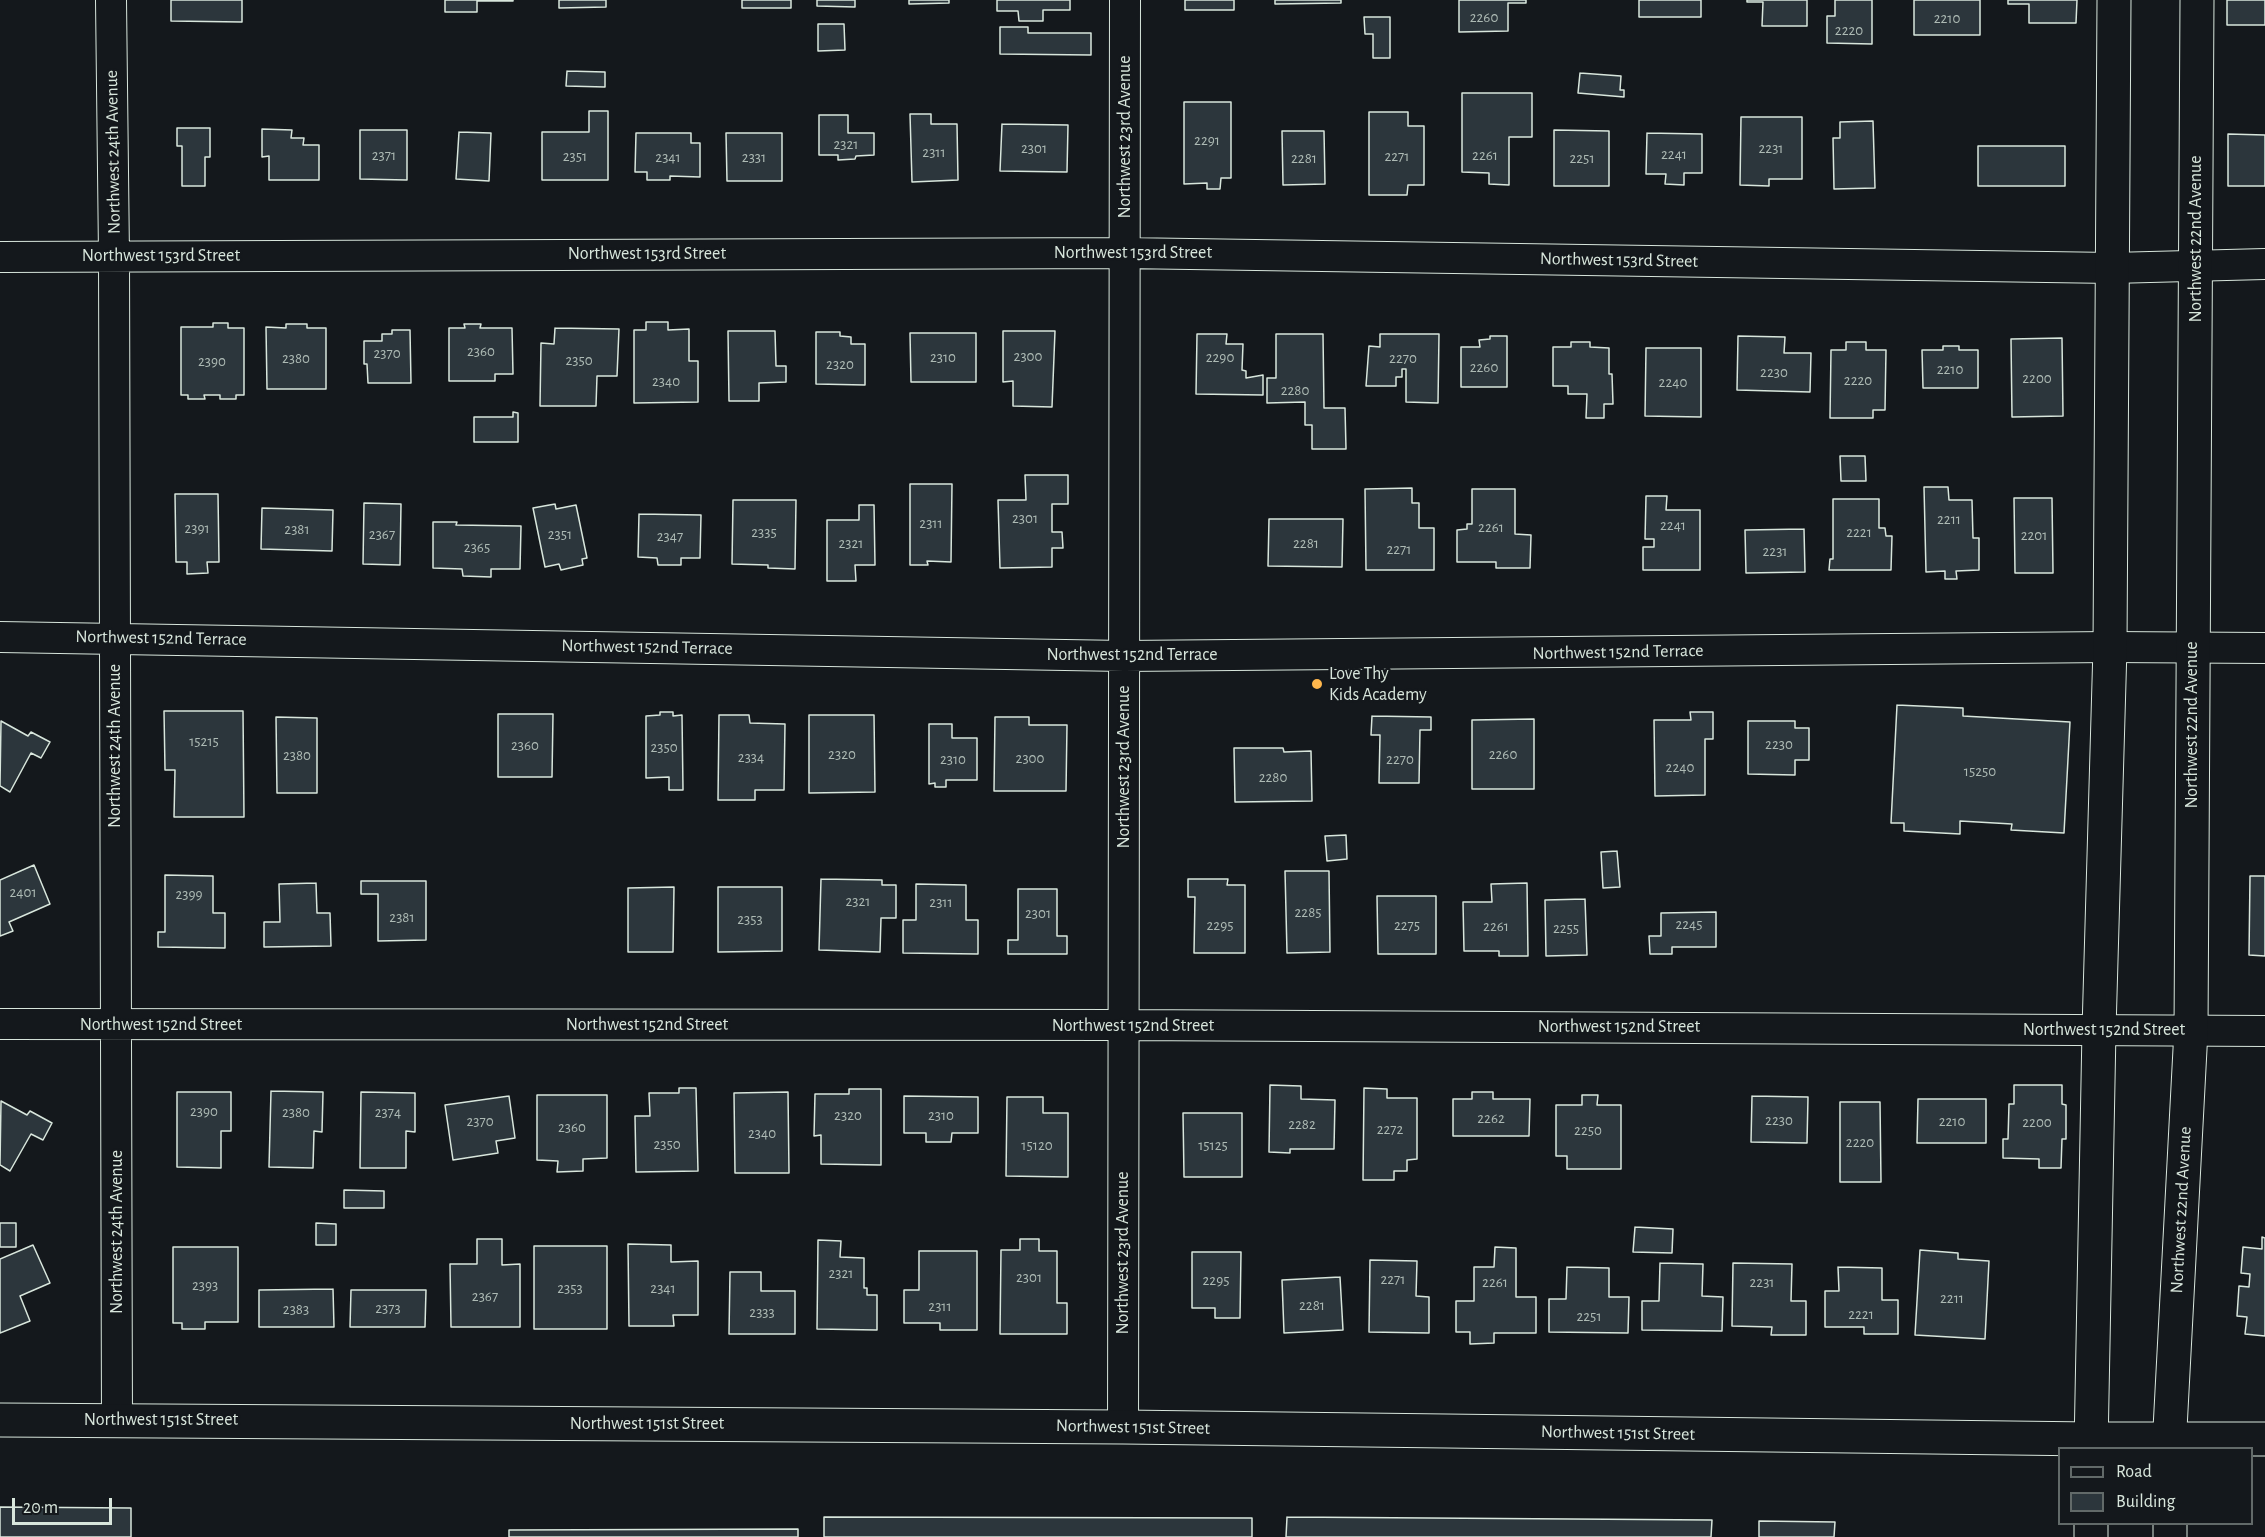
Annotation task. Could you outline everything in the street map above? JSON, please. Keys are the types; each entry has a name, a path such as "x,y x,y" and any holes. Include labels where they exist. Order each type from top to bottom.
{"main road":[{"path":"2092,1444 2099,1030 2110,646 2114,0"},
{"name":"Northwest 22nd Avenue","path":"2169,1444 2191,1030 2197,0"},
{"name":"Northwest 151st Street","path":"0,1420 1123,1427 2092,1444 2169,1444 2265,1439"}],"street":[{"name":"Northwest 24th Avenue","path":"111,0 114,256 117,1420"},
{"name":"Northwest 23rd Avenue","path":"1123,1427 1125,0"},
{"name":"Northwest 153rd Street","path":"0,257 1125,253 2112,268 2265,264"},
{"name":"Northwest 152nd Terrace","path":"0,637 114,637 1124,656 2110,646 2265,648"},
{"name":"Northwest 152nd Street","path":"0,1024 1124,1025 2265,1031"}],"building":[{"path":"171,0 242,0 242,22 171,21"},
{"path":"445,0 513,1 477,1 477,12 445,12"},
{"path":"559,0 606,0 606,7 559,8"},
{"path":"742,0 791,0 791,8 742,8"},
{"path":"817,0 855,0 855,7 817,6"},
{"path":"909,0 949,0 949,3 909,4"},
{"path":"997,0 1070,0 1070,10 1043,10 1043,21 1019,21 1018,11 997,11"},
{"path":"1185,0 1234,0 1234,10 1185,10"},
{"path":"1275,0 1341,0 1341,3 1275,4"},
{"path":"1459,0 1526,0 1526,3 1508,3 1508,31 1459,32"},
{"path":"1639,0 1701,0 1701,17 1639,17"},
{"path":"1747,0 1807,0 1807,26 1762,26 1763,2 1747,2"},
{"path":"1835,0 1872,0 1872,44 1827,43 1827,16 1835,16"},
{"path":"1914,0 1980,0 1980,35 1914,35"},
{"path":"2008,0 2077,0 2076,23 2029,23 2029,4 2008,4"},
{"path":"2227,0 2265,0 2265,25 2227,25"},
{"path":"1364,17 1390,17 1390,58 1373,58 1373,34 1365,34"},
{"path":"818,24 844,24 845,50 818,51"},
{"path":"1000,27 1028,27 1028,33 1091,33 1091,55 1000,54"},
{"path":"567,71 605,72 605,87 566,86"},
{"path":"1580,73 1621,76 1620,90 1624,90 1624,97 1578,93"},
{"path":"1462,93 1532,93 1532,137 1509,137 1509,185 1489,184 1489,173 1462,172"},
{"path":"1184,102 1231,102 1231,178 1221,178 1220,189 1207,189 1207,183 1184,184"},
{"path":"589,111 608,111 608,180 542,180 542,132 589,132"},
{"path":"1369,112 1408,112 1408,126 1424,126 1424,185 1408,185 1407,195 1369,195"},
{"path":"910,114 931,114 931,124 957,124 958,180 912,182"},
{"path":"819,115 848,115 848,133 874,133 874,155 838,160 838,155 819,155"},
{"path":"1741,117 1802,117 1802,179 1769,179 1769,186 1740,185"},
{"path":"1873,121 1875,188 1834,189 1833,138 1840,138 1840,122"},
{"path":"1002,124 1068,125 1067,172 1000,171"},
{"path":"177,128 210,128 210,157 205,157 205,186 182,186 182,146 177,146"},
{"path":"262,129 292,130 291,138 304,138 303,145 319,145 319,180 269,180 269,156 262,157"},
{"path":"360,130 407,130 407,180 360,179"},
{"path":"1554,130 1609,131 1609,186 1554,186"},
{"path":"1282,131 1324,131 1325,184 1283,185"},
{"path":"459,132 491,133 489,181 456,179"},
{"path":"636,133 691,133 691,143 700,143 700,177 670,176 670,180 647,180 647,172 635,172"},
{"path":"726,133 782,133 782,181 727,181"},
{"path":"1647,133 1702,134 1702,173 1684,173 1684,185 1665,184 1666,174 1646,174"},
{"path":"2228,134 2265,135 2265,186 2228,186"},
{"path":"1978,146 2065,146 2065,186 1978,186"},
{"path":"646,322 668,322 668,330 689,329 689,361 698,361 698,402 634,403 634,330 646,330"},
{"path":"213,323 228,323 228,328 244,328 244,395 236,395 236,399 220,399 220,395 204,395 205,399 188,399 188,395 181,395 181,327 213,327"},
{"path":"286,324 307,324 307,328 326,328 326,389 267,389 266,327 286,328"},
{"path":"464,324 481,324 480,328 512,328 513,374 495,374 495,381 449,381 449,328 465,328"},
{"path":"555,328 619,329 617,376 597,376 596,406 540,406 541,343 554,344"},
{"path":"392,330 410,330 411,383 368,383 367,364 364,364 364,341 382,341 382,334 392,334"},
{"path":"728,331 775,331 776,366 786,366 786,382 759,383 759,401 729,401"},
{"path":"1003,331 1055,331 1052,407 1013,406 1013,381 1003,382"},
{"path":"816,332 840,332 840,336 851,337 851,344 865,344 865,385 816,384"},
{"path":"910,333 976,333 976,382 911,382"},
{"path":"1197,334 1227,334 1226,344 1243,344 1242,370 1246,371 1246,378 1263,375 1263,395 1196,394"},
{"path":"1276,334 1323,334 1324,408 1345,408 1346,449 1312,449 1312,425 1305,425 1305,402 1267,403 1267,378 1276,378"},
{"path":"1380,334 1439,334 1438,403 1406,402 1406,369 1402,369 1402,377 1396,377 1396,386 1366,386 1369,346 1380,347"},
{"path":"1490,336 1507,336 1507,387 1461,387 1461,347 1480,347 1479,340 1490,339"},
{"path":"1738,336 1785,337 1784,353 1811,353 1810,392 1737,390"},
{"path":"2062,338 2063,416 2012,417 2011,339"},
{"path":"1571,342 1590,342 1590,347 1609,348 1609,374 1612,374 1613,404 1604,404 1604,418 1586,418 1587,394 1568,394 1568,386 1553,386 1553,347 1571,347"},
{"path":"1846,342 1866,342 1866,350 1886,350 1885,410 1873,410 1873,418 1830,418 1831,350 1846,350"},
{"path":"1943,346 1959,346 1959,350 1978,350 1978,388 1923,388 1922,350 1943,350"},
{"path":"1646,348 1701,348 1701,417 1645,416"},
{"path":"513,412 518,413 518,442 474,442 474,417 513,417"},
{"path":"1840,456 1865,456 1866,481 1841,481"},
{"path":"1025,475 1068,475 1068,504 1052,504 1052,532 1062,532 1063,548 1052,548 1052,567 1000,568 998,500 1026,500"},
{"path":"910,484 952,484 951,562 927,561 928,565 910,565"},
{"path":"1924,487 1948,487 1949,500 1972,500 1973,538 1979,538 1979,570 1956,571 1957,579 1945,579 1945,571 1926,572"},
{"path":"1412,488 1412,503 1419,503 1419,528 1434,528 1434,570 1366,570 1365,489"},
{"path":"1472,489 1515,489 1515,534 1531,535 1530,568 1496,568 1496,562 1457,562 1457,530 1467,529 1467,524 1472,524"},
{"path":"175,494 218,494 219,562 207,562 208,573 187,574 187,562 176,562"},
{"path":"1646,496 1667,496 1666,510 1700,510 1700,570 1643,570 1643,547 1654,547 1654,539 1645,539"},
{"path":"2014,498 2052,498 2053,573 2015,573"},
{"path":"1833,499 1879,499 1879,528 1885,528 1886,536 1892,536 1891,570 1829,570 1830,559 1833,559"},
{"path":"733,500 796,500 795,569 768,568 768,565 732,564"},
{"path":"364,503 401,504 400,565 363,564"},
{"path":"555,504 556,509 576,505 587,558 582,559 583,565 561,570 559,564 545,567 533,508"},
{"path":"859,505 874,505 875,565 855,565 856,581 827,581 827,520 859,520"},
{"path":"262,508 333,510 332,551 261,549"},
{"path":"639,514 701,515 700,558 681,558 681,565 658,565 657,558 638,557"},
{"path":"1269,519 1343,519 1342,567 1268,566"},
{"path":"433,522 457,522 456,525 521,526 520,569 491,569 491,577 463,576 462,569 433,568"},
{"path":"1804,529 1805,572 1746,573 1745,530"},
{"path":"1897,705 1963,708 1963,716 2070,722 2064,833 2011,830 2012,824 1960,821 1960,834 1904,831 1904,823 1891,823"},
{"path":"164,711 243,711 244,817 174,817 175,770 165,770"},
{"path":"660,712 673,712 673,716 682,715 683,790 669,790 669,777 646,778 646,716 660,715"},
{"path":"1690,712 1713,712 1713,739 1705,739 1705,795 1655,796 1654,720 1691,720"},
{"path":"498,714 553,714 552,777 498,777"},
{"path":"719,715 749,715 750,723 785,724 784,790 755,790 755,800 718,800"},
{"path":"809,715 874,715 875,792 809,793"},
{"path":"1372,716 1431,717 1431,730 1420,730 1419,783 1379,783 1380,735 1371,735"},
{"path":"276,717 317,718 317,793 277,793"},
{"path":"995,717 1029,717 1029,725 1067,725 1066,791 994,791"},
{"path":"1534,719 1534,789 1472,789 1472,720"},
{"path":"1,721 28,736 31,732 50,742 41,758 31,753 10,792 0,786"},
{"path":"1748,721 1795,721 1795,728 1809,728 1809,760 1795,760 1795,775 1748,774"},
{"path":"929,724 952,724 952,738 977,738 977,780 946,780 946,787 935,787 935,783 929,784"},
{"path":"1234,748 1283,748 1284,752 1311,751 1312,801 1235,802"},
{"path":"1346,835 1347,859 1327,861 1325,836"},
{"path":"1617,851 1620,887 1603,888 1601,852"},
{"path":"34,865 50,904 9,922 13,931 0,936 0,880"},
{"path":"1285,871 1329,871 1330,952 1287,953"},
{"path":"165,875 213,876 213,913 225,913 225,948 158,947 158,932 165,932"},
{"path":"2250,876 2265,876 2265,956 2249,955"},
{"path":"821,879 882,880 882,885 896,885 896,918 881,918 880,952 819,950"},
{"path":"1188,879 1228,879 1227,885 1245,885 1245,953 1194,953 1195,897 1188,897"},
{"path":"361,881 426,881 426,940 378,941 378,894 361,894"},
{"path":"316,883 317,913 330,913 331,946 264,947 264,922 280,922 279,884"},
{"path":"1527,883 1528,956 1499,956 1499,951 1464,951 1463,902 1492,902 1491,884"},
{"path":"916,884 966,885 966,920 978,920 978,954 903,953 903,920 916,920"},
{"path":"674,887 673,952 628,952 628,888"},
{"path":"718,887 782,887 782,951 718,952"},
{"path":"1018,889 1057,889 1057,936 1067,936 1067,954 1008,954 1008,940 1018,940"},
{"path":"1377,896 1436,896 1436,954 1378,954"},
{"path":"1585,899 1587,955 1546,956 1545,900"},
{"path":"1716,912 1716,947 1672,947 1672,954 1650,954 1649,936 1661,936 1661,913"},
{"path":"1270,1085 1301,1086 1301,1099 1335,1100 1334,1149 1290,1149 1290,1153 1269,1152"},
{"path":"2014,1085 2062,1085 2062,1104 2066,1105 2066,1139 2062,1139 2061,1168 2039,1168 2039,1159 2003,1158 2003,1139 2008,1139 2009,1104 2014,1104"},
{"path":"679,1088 696,1088 698,1171 636,1172 635,1116 650,1116 649,1093 679,1093"},
{"path":"1364,1088 1387,1089 1387,1098 1417,1098 1417,1159 1407,1160 1407,1171 1394,1171 1394,1180 1363,1180"},
{"path":"849,1089 881,1089 881,1165 821,1164 821,1135 814,1136 815,1094 849,1094"},
{"path":"271,1091 323,1092 322,1132 314,1131 313,1168 269,1167"},
{"path":"177,1092 231,1092 231,1131 221,1131 221,1168 177,1167"},
{"path":"361,1092 415,1093 415,1132 406,1131 406,1168 360,1168"},
{"path":"788,1092 789,1173 735,1173 734,1093"},
{"path":"1472,1092 1493,1092 1493,1099 1530,1099 1529,1136 1453,1136 1453,1099 1472,1099"},
{"path":"537,1095 607,1095 607,1158 583,1159 583,1171 557,1172 558,1161 537,1160"},
{"path":"1582,1095 1598,1095 1597,1105 1621,1105 1621,1169 1567,1169 1567,1156 1556,1156 1556,1105 1582,1105"},
{"path":"509,1096 515,1138 496,1141 498,1153 453,1160 445,1105"},
{"path":"904,1096 978,1097 978,1133 952,1133 951,1142 926,1142 926,1133 904,1133"},
{"path":"1752,1096 1808,1097 1807,1143 1751,1142"},
{"path":"1007,1097 1043,1097 1043,1113 1068,1113 1068,1177 1006,1176"},
{"path":"1918,1099 1986,1099 1986,1143 1917,1143"},
{"path":"1,1101 27,1115 30,1111 52,1123 43,1140 31,1134 10,1171 0,1165"},
{"path":"1840,1102 1880,1102 1881,1182 1840,1182"},
{"path":"1183,1113 1242,1113 1242,1177 1184,1177"},
{"path":"344,1190 384,1191 384,1208 344,1208"},
{"path":"0,1223 16,1223 16,1247 0,1247"},
{"path":"316,1223 336,1224 336,1245 316,1245"},
{"path":"1635,1227 1673,1229 1672,1253 1633,1252"},
{"path":"2262,1237 2265,1238 2265,1336 2245,1334 2247,1317 2237,1316 2239,1286 2249,1287 2250,1274 2241,1273 2243,1247 2262,1249"},
{"path":"477,1239 502,1239 502,1265 520,1264 520,1327 451,1327 450,1264 477,1264"},
{"path":"1020,1239 1039,1239 1039,1251 1057,1251 1057,1303 1067,1303 1067,1334 1000,1334 1001,1250 1020,1250"},
{"path":"818,1240 841,1241 840,1257 864,1258 864,1288 867,1288 867,1295 877,1295 877,1330 817,1329"},
{"path":"628,1244 671,1245 671,1262 698,1261 698,1315 673,1315 674,1326 629,1326"},
{"path":"33,1245 50,1283 20,1296 30,1321 0,1333 0,1259"},
{"path":"534,1246 607,1246 607,1329 534,1329"},
{"path":"173,1247 238,1247 238,1322 205,1322 205,1329 182,1329 182,1323 173,1323"},
{"path":"1495,1247 1516,1248 1516,1297 1536,1297 1536,1333 1494,1333 1494,1343 1470,1344 1470,1332 1456,1332 1456,1301 1474,1301 1474,1267 1494,1267"},
{"path":"1920,1250 1958,1253 1958,1259 1989,1261 1985,1339 1915,1335"},
{"path":"919,1251 977,1251 977,1330 940,1330 940,1323 904,1323 904,1290 919,1290"},
{"path":"1192,1252 1241,1252 1240,1318 1215,1318 1215,1308 1192,1308"},
{"path":"1370,1260 1417,1261 1416,1296 1429,1297 1429,1333 1369,1332"},
{"path":"1660,1263 1703,1264 1702,1296 1723,1297 1722,1331 1642,1330 1642,1301 1659,1301"},
{"path":"1733,1263 1792,1264 1791,1301 1806,1301 1806,1335 1771,1335 1772,1327 1732,1326"},
{"path":"1567,1267 1609,1268 1609,1297 1629,1297 1628,1333 1549,1332 1549,1299 1566,1299"},
{"path":"1838,1267 1882,1268 1882,1300 1898,1300 1898,1334 1864,1334 1864,1327 1825,1327 1825,1291 1839,1291"},
{"path":"730,1272 761,1272 761,1291 795,1291 795,1334 729,1334"},
{"path":"1340,1277 1343,1330 1284,1333 1282,1280"},
{"path":"333,1289 334,1327 259,1327 259,1290"},
{"path":"351,1290 426,1290 425,1327 350,1327"},
{"path":"0,1507 131,1508 131,1537 0,1537"},
{"path":"824,1517 1252,1518 1252,1537 824,1537"},
{"path":"1287,1517 1712,1520 1711,1537 1286,1537"},
{"path":"1759,1521 1835,1522 1834,1537 1759,1537"},
{"path":"798,1529 798,1537 509,1537 509,1530"}],"place":[{"name":"Love Thy Kids Academy","path":"1317,684"}]}
